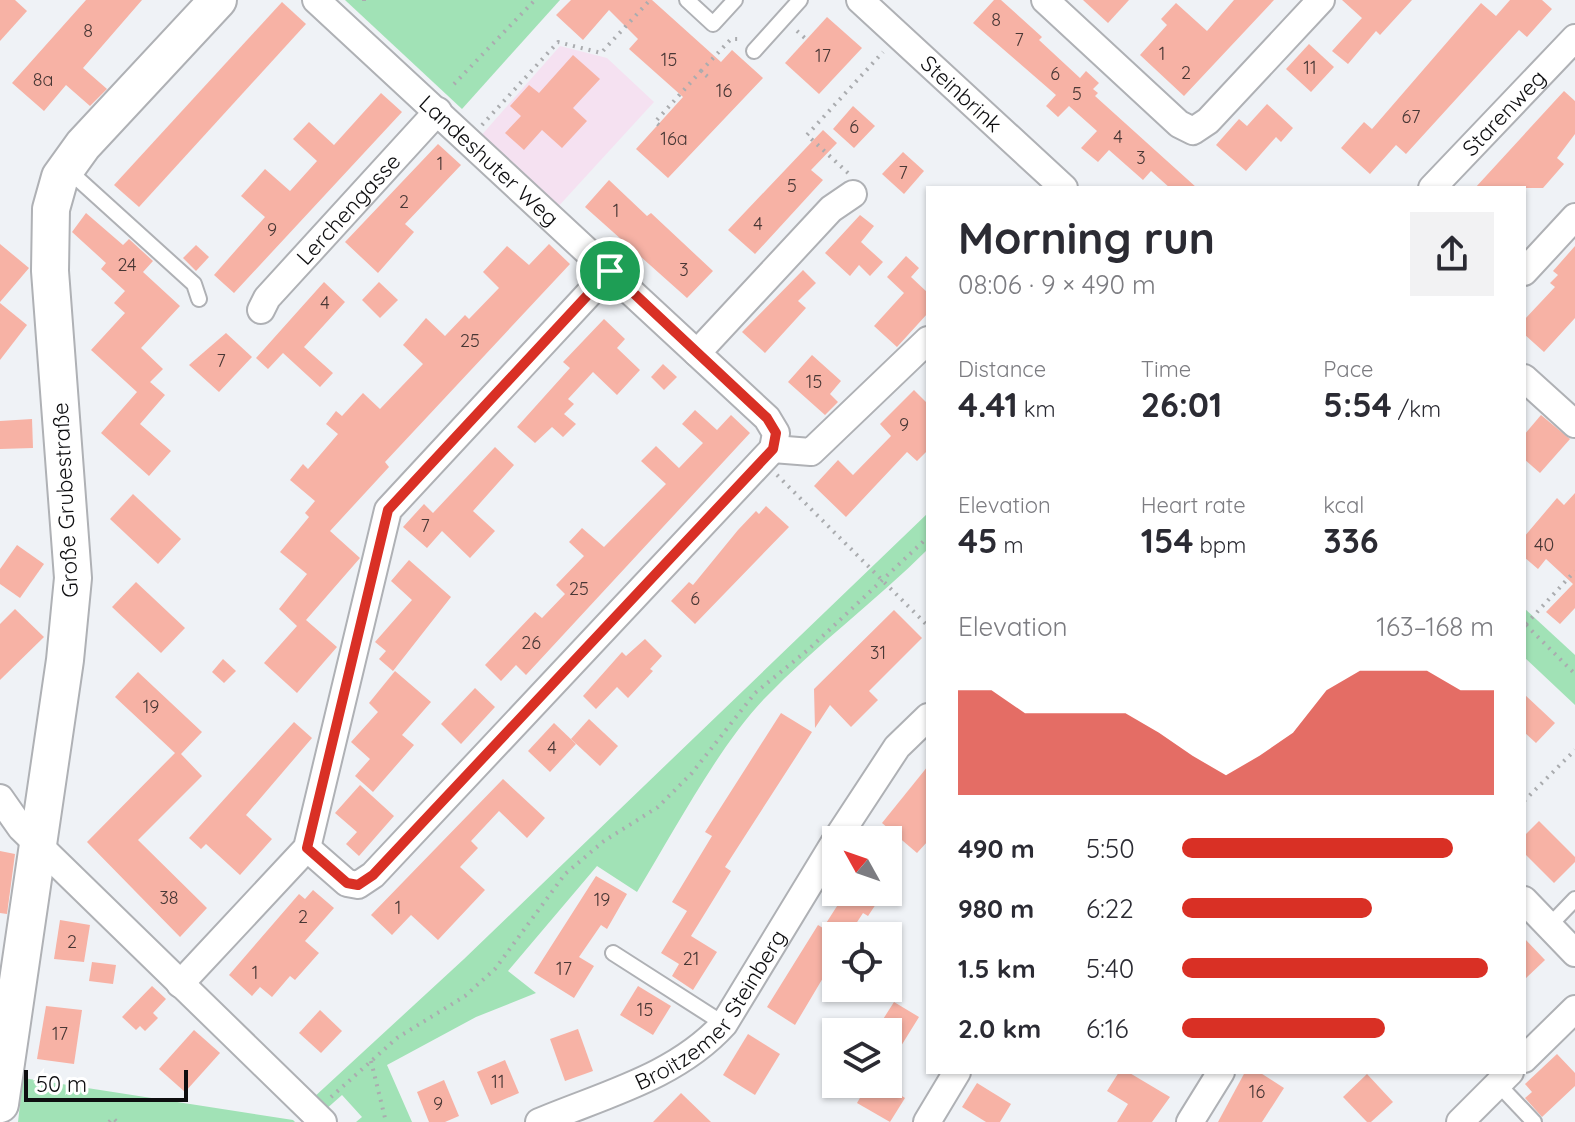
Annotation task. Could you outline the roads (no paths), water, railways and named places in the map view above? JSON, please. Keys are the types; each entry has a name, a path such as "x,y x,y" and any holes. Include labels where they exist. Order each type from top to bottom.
{"street":[{"name":"Große Grubestraße","path":"0,1104 39,844 73,578 49,235 55,190 66,169 100,124 218,0"},
{"name":"Landeshuter Weg","path":"316,0 767,418 776,433 768,455"},
{"name":"Steinbrink","path":"860,0 1062,186"},
{"path":"1045,0 1179,124 1193,131 1208,121 1321,0"},
{"name":"Starenweg","path":"1434,186 1575,38"},
{"name":"Lerchengasse","path":"261,310 267,298 438,111"},
{"path":"697,353 831,209 853,194"},
{"path":"1526,270 1575,217"},
{"path":"180,984 307,848 388,510 610,271"},
{"path":"307,848 347,883 358,885 373,875 768,455 811,452 926,342"},
{"path":"1526,380 1575,424"},
{"name":"Broitzemer Steinberg","path":"845,826 897,747 926,719"},
{"path":"0,798 21,828 318,1118"},
{"name":"Broitzemer Steinberg","path":"539,1122 678,1065 702,1048 724,1024 822,863"},
{"path":"1526,902 1575,953"},
{"path":"1526,1057 1575,1009"},
{"path":"927,1122 956,1074"},
{"path":"1190,1122 1220,1074"},
{"path":"1460,1122 1504,1078"}],"lane":[{"path":"687,0 713,24 735,0"},
{"path":"754,51 800,0"},
{"path":"66,169 194,284 199,299"},
{"path":"1549,926 1575,899"},
{"path":"613,953 724,1024"},
{"path":"1504,1078 1534,1122"}]}
